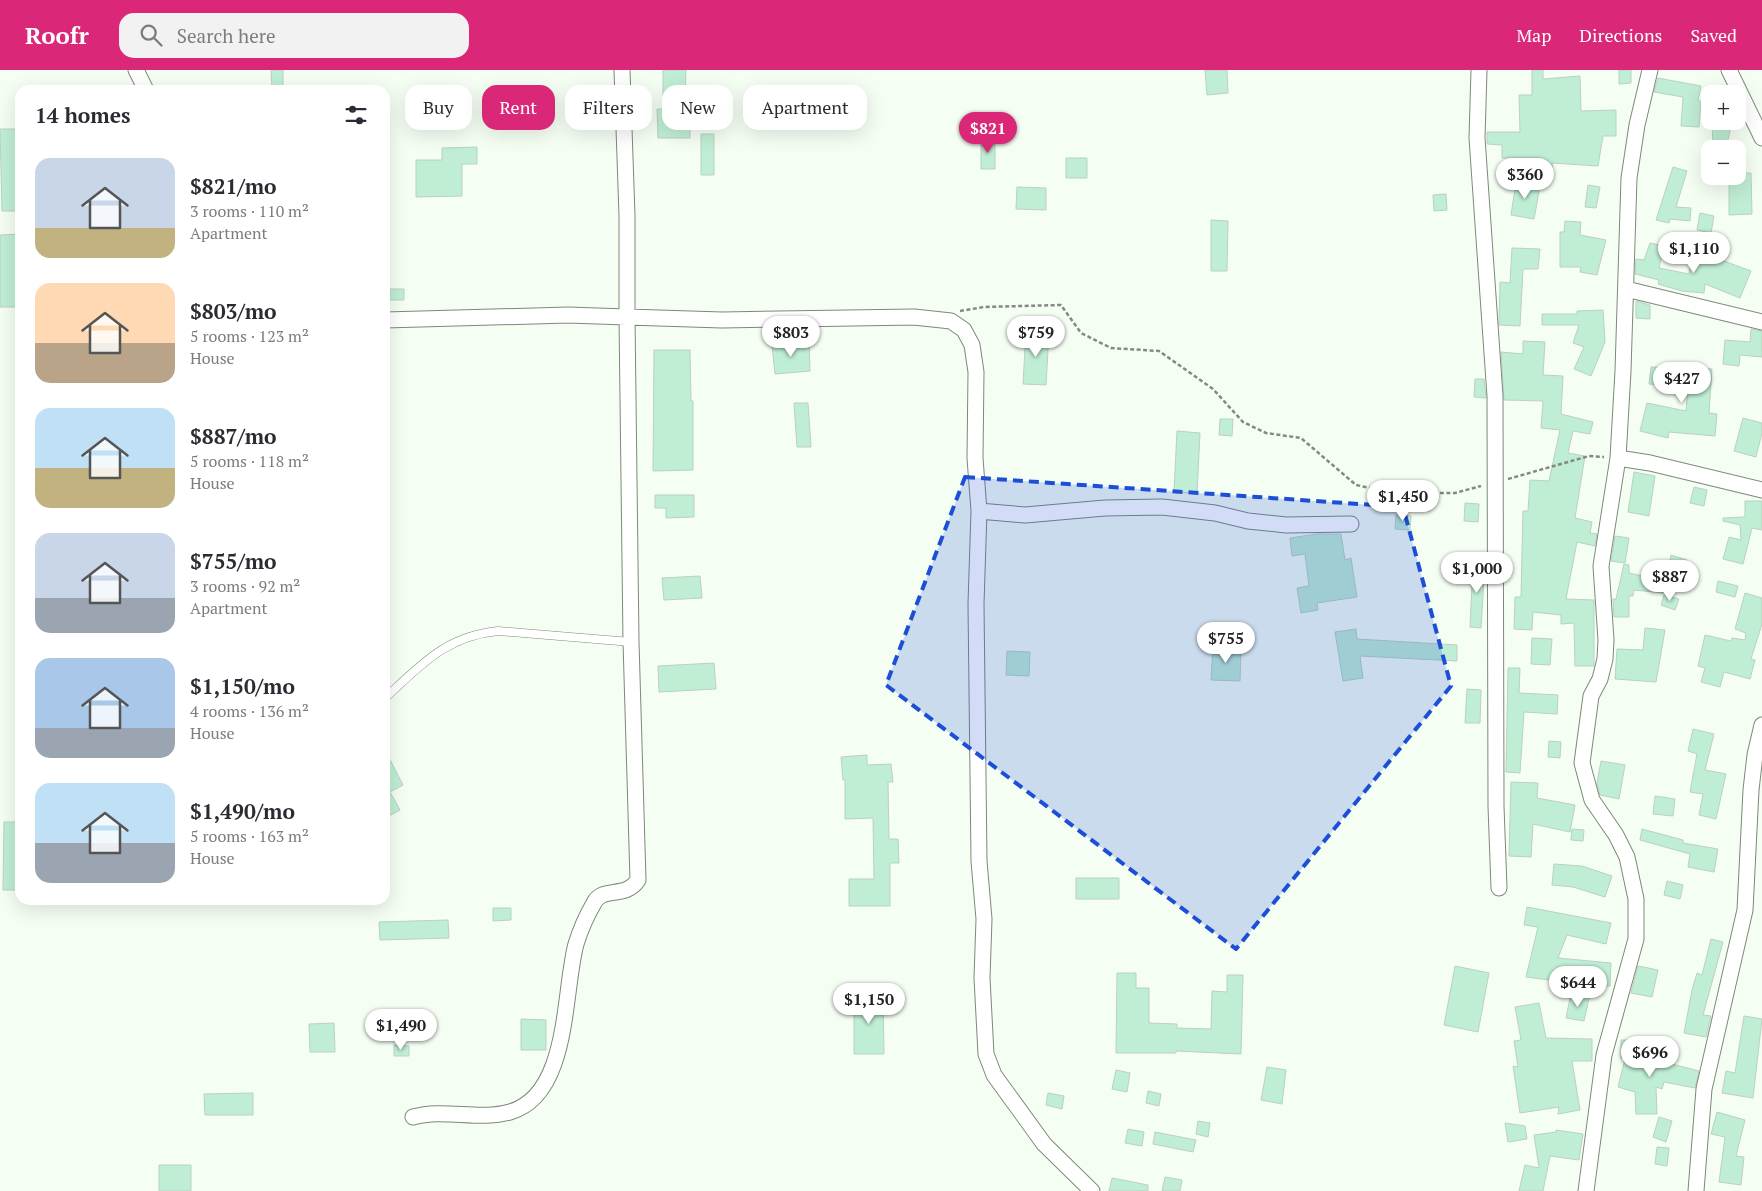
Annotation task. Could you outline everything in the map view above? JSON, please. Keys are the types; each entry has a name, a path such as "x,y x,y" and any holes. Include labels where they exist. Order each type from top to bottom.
{"street":[{"path":"136,70 144,85"},
{"path":"413,1117 430,1112 489,1116 512,1112 534,1098 547,1083 562,1031 576,943 594,901 602,895 630,890 638,880 631,642 627,216 622,70"},
{"path":"1479,70 1478,138 1495,396 1496,797 1499,888"},
{"path":"1586,1191 1604,1055 1636,939 1636,900 1627,856 1616,835 1592,800 1582,763 1591,696 1600,679 1605,659 1606,640 1601,566 1618,458 1629,178 1637,125 1650,70"},
{"path":"1729,70 1762,138"},
{"path":"1626,289 1762,322"},
{"path":"390,320 568,316 722,320 914,317 951,321 964,330 972,345 974,363 974,458 978,511 976,604 979,861 984,919 982,978 986,1054 994,1074 1044,1144 1092,1191"},
{"path":"1618,458 1650,463 1762,490"},
{"path":"978,511 1025,515 1105,508 1162,507 1208,512 1248,521 1267,523 1351,524"},
{"path":"1696,1191 1704,1089 1745,910 1754,755 1762,725"}],"lane":[{"path":"390,693 434,653 467,636 484,632 498,631 631,642"}],"path":[{"path":"956,311 984,307 1061,305 1081,333 1111,348 1159,351 1213,389 1243,422 1266,433 1301,438 1356,485 1393,493 1455,493 1589,456 1618,458"}],"highlighted area":[{"path":"965,477 1403,507 1451,686 1236,949 886,685"}],"building":[{"path":"271,70 283,70 283,85 272,85"},
{"path":"663,70 686,70 685,85 663,85"},
{"path":"1205,70 1227,70 1228,93 1207,95"},
{"path":"1532,70 1543,70 1543,79 1580,76 1581,111 1616,110 1616,136 1603,136 1598,166 1552,163 1553,174 1541,174 1541,158 1502,158 1502,145 1487,144 1487,132 1520,132 1519,95 1532,95"},
{"path":"1619,70 1631,70 1631,83 1619,84"},
{"path":"1658,78 1701,86 1698,101 1701,101 1699,127 1681,126 1683,97 1654,92"},
{"path":"657,109 662,109 662,130 690,130 690,138 658,138"},
{"path":"0,129 15,129 15,211 2,211"},
{"path":"1712,130 1730,130 1728,140 1713,140"},
{"path":"701,134 714,134 714,175 701,175"},
{"path":"981,139 995,139 995,169 981,169"},
{"path":"477,147 477,164 462,164 462,196 416,197 416,160 442,160 442,148"},
{"path":"1066,158 1087,158 1087,178 1066,178"},
{"path":"1673,167 1687,171 1676,207 1691,208 1690,221 1670,219 1669,223 1656,220"},
{"path":"1746,173 1751,173 1752,214 1729,215 1729,185 1746,185"},
{"path":"1516,182 1540,186 1534,219 1511,215"},
{"path":"1588,185 1600,187 1596,208 1585,207"},
{"path":"1017,187 1046,188 1046,210 1016,209"},
{"path":"1446,194 1447,210 1434,211 1433,195"},
{"path":"1700,213 1714,216 1711,233 1697,230"},
{"path":"1211,220 1228,221 1227,271 1211,271"},
{"path":"1565,221 1581,222 1580,235 1606,240 1597,275 1580,272 1581,267 1560,267 1560,232 1564,232"},
{"path":"15,234 15,307 0,307 0,235"},
{"path":"1650,243 1664,246 1659,268 1689,274 1691,257 1712,259 1713,257 1751,271 1740,298 1705,284 1704,293 1682,291 1658,284 1659,280 1635,274 1636,259 1644,260"},
{"path":"1512,248 1540,249 1538,269 1523,269 1520,326 1499,325 1500,282 1510,283"},
{"path":"390,289 404,289 404,300 390,300"},
{"path":"1636,301 1650,305 1650,319 1636,318"},
{"path":"1603,310 1605,342 1591,376 1574,369 1584,347 1573,343 1579,325 1542,325 1542,314 1577,314 1577,311"},
{"path":"1751,329 1762,331 1762,357 1740,355 1739,366 1723,364 1725,340 1750,342"},
{"path":"1026,330 1049,332 1046,385 1023,384"},
{"path":"1523,341 1545,342 1543,375 1563,376 1561,414 1593,422 1590,434 1573,431 1568,453 1585,456 1575,518 1592,522 1590,533 1597,534 1595,546 1577,542 1566,599 1594,600 1594,666 1575,666 1574,623 1561,624 1561,615 1533,612 1532,630 1514,629 1515,597 1521,597 1523,511 1528,511 1530,480 1549,481 1560,430 1541,428 1543,401 1504,400 1501,352 1523,354"},
{"path":"809,342 810,371 775,374 772,345"},
{"path":"654,350 690,350 691,401 693,401 693,470 653,471"},
{"path":"1651,367 1712,369 1709,413 1717,414 1715,436 1669,432 1668,438 1640,431 1647,403 1686,411 1688,387 1649,384"},
{"path":"1475,379 1484,379 1486,398 1474,397"},
{"path":"794,403 808,403 811,447 797,447"},
{"path":"1743,418 1762,423 1762,433 1756,457 1734,451"},
{"path":"1220,419 1233,419 1232,436 1219,435"},
{"path":"1177,431 1200,433 1197,493 1174,492"},
{"path":"1634,472 1655,476 1649,516 1628,512"},
{"path":"1694,487 1707,490 1704,506 1690,503"},
{"path":"655,495 694,495 694,517 666,518 666,508 655,508"},
{"path":"1417,499 1431,500 1430,511 1417,510"},
{"path":"1745,501 1762,501 1762,530 1752,528 1743,564 1723,559 1729,537 1741,540 1740,525 1723,521 1723,518 1745,517"},
{"path":"1465,503 1479,504 1478,522 1464,521"},
{"path":"1396,515 1411,516 1410,530 1395,529"},
{"path":"1317,534 1341,534 1345,560 1351,558 1357,597 1317,603 1318,610 1301,613 1297,588 1309,586 1305,554 1292,556 1290,538"},
{"path":"1615,536 1629,538 1625,563 1611,561"},
{"path":"1671,555 1687,560 1684,575 1669,571"},
{"path":"1473,561 1485,562 1481,628 1470,627"},
{"path":"1624,564 1629,565 1629,573 1656,579 1657,574 1675,576 1673,594 1634,590 1633,596 1629,596 1629,617 1614,617 1613,599 1616,599"},
{"path":"700,576 702,598 664,600 662,578"},
{"path":"1718,581 1738,586 1735,597 1716,592"},
{"path":"1745,593 1762,598 1762,624 1751,659 1755,660 1750,679 1724,672 1720,687 1701,682 1705,668 1698,666 1705,635 1731,641 1732,638 1745,640 1746,633 1735,629"},
{"path":"1664,595 1679,599 1675,610 1661,605"},
{"path":"1645,628 1665,630 1656,682 1615,679 1617,649 1643,650"},
{"path":"1356,629 1357,639 1457,645 1457,661 1360,656 1363,678 1343,681 1335,632"},
{"path":"1532,638 1552,639 1550,665 1531,664"},
{"path":"1213,646 1241,647 1240,681 1211,680"},
{"path":"1007,651 1030,652 1029,676 1006,675"},
{"path":"714,663 716,689 659,692 658,666"},
{"path":"1508,668 1520,668 1519,693 1558,695 1557,714 1524,712 1520,773 1506,772"},
{"path":"1467,689 1481,690 1480,723 1465,723"},
{"path":"1693,729 1714,734 1705,770 1726,774 1716,819 1699,815 1703,794 1690,792 1697,754 1688,751"},
{"path":"1549,741 1561,742 1560,758 1548,757"},
{"path":"867,755 867,765 891,764 893,782 888,782 889,839 898,839 899,863 890,863 890,906 849,906 849,879 874,879 873,818 845,819 845,780 843,780 841,757"},
{"path":"390,760 403,785 390,792"},
{"path":"1601,761 1625,765 1619,799 1600,795 1597,783"},
{"path":"1511,782 1538,783 1537,798 1575,805 1570,832 1533,824 1531,857 1509,856"},
{"path":"390,792 400,810 390,815"},
{"path":"1655,796 1675,799 1673,816 1653,814"},
{"path":"4,822 15,822 15,890 3,890"},
{"path":"1572,829 1584,830 1583,841 1571,840"},
{"path":"1642,829 1683,840 1683,843 1718,849 1714,872 1688,867 1690,854 1640,840"},
{"path":"1554,864 1582,866 1612,876 1605,897 1573,887 1552,885"},
{"path":"1076,878 1119,878 1119,899 1076,899"},
{"path":"1667,881 1683,885 1680,899 1664,895"},
{"path":"1527,907 1611,923 1606,944 1567,935 1558,958 1611,963 1610,986 1592,985 1592,989 1573,985 1573,983 1526,977 1538,927 1524,925"},
{"path":"493,908 511,908 511,920 493,921"},
{"path":"448,920 449,938 380,940 379,922"},
{"path":"1711,939 1723,942 1703,1015 1711,1016 1706,1037 1684,1033 1692,990 1697,973 1702,975"},
{"path":"1455,966 1489,973 1478,1032 1444,1025"},
{"path":"1638,966 1658,970 1652,997 1631,993"},
{"path":"1117,973 1136,973 1136,988 1149,988 1149,1023 1177,1024 1177,1028 1211,1029 1212,991 1227,992 1227,975 1243,975 1241,1054 1176,1051 1176,1053 1116,1053"},
{"path":"1590,994 1584,1021 1566,1018 1570,998"},
{"path":"854,996 883,996 884,1054 854,1054"},
{"path":"1539,1003 1546,1038 1592,1039 1592,1061 1572,1061 1580,1110 1558,1114 1559,1107 1520,1113 1513,1066 1518,1067 1514,1041 1521,1040 1515,1007"},
{"path":"1744,1016 1762,1019 1753,1098 1722,1093 1726,1071 1735,1073"},
{"path":"521,1019 546,1020 546,1050 521,1050"},
{"path":"334,1023 335,1052 310,1052 309,1024"},
{"path":"1621,1040 1633,1040 1633,1054 1699,1071 1695,1088 1664,1082 1662,1089 1656,1087 1657,1114 1636,1114 1635,1092 1618,1087 1625,1059 1621,1058"},
{"path":"394,1045 409,1046 409,1056 394,1056"},
{"path":"1267,1067 1286,1070 1282,1104 1261,1100"},
{"path":"1116,1070 1130,1073 1127,1092 1112,1089"},
{"path":"1148,1091 1161,1094 1159,1106 1146,1103"},
{"path":"253,1093 253,1115 205,1115 204,1094"},
{"path":"1048,1093 1064,1096 1062,1109 1046,1105"},
{"path":"1717,1112 1745,1120 1736,1156 1744,1157 1741,1185 1719,1182 1725,1137 1711,1134"},
{"path":"1659,1117 1672,1121 1666,1142 1653,1137"},
{"path":"1198,1121 1210,1123 1208,1137 1196,1134"},
{"path":"1505,1123 1525,1126 1527,1139 1508,1142"},
{"path":"1128,1129 1144,1132 1142,1146 1125,1143"},
{"path":"1556,1130 1583,1134 1579,1160 1550,1156 1543,1191 1519,1191 1525,1165 1539,1168 1534,1135 1556,1132"},
{"path":"1155,1132 1196,1140 1193,1152 1153,1144"},
{"path":"1657,1147 1669,1148 1667,1166 1655,1164"},
{"path":"159,1165 191,1165 191,1191 159,1191"},
{"path":"1165,1177 1182,1180 1180,1191 1162,1191"},
{"path":"1112,1178 1148,1185 1148,1191 1109,1191"}]}
